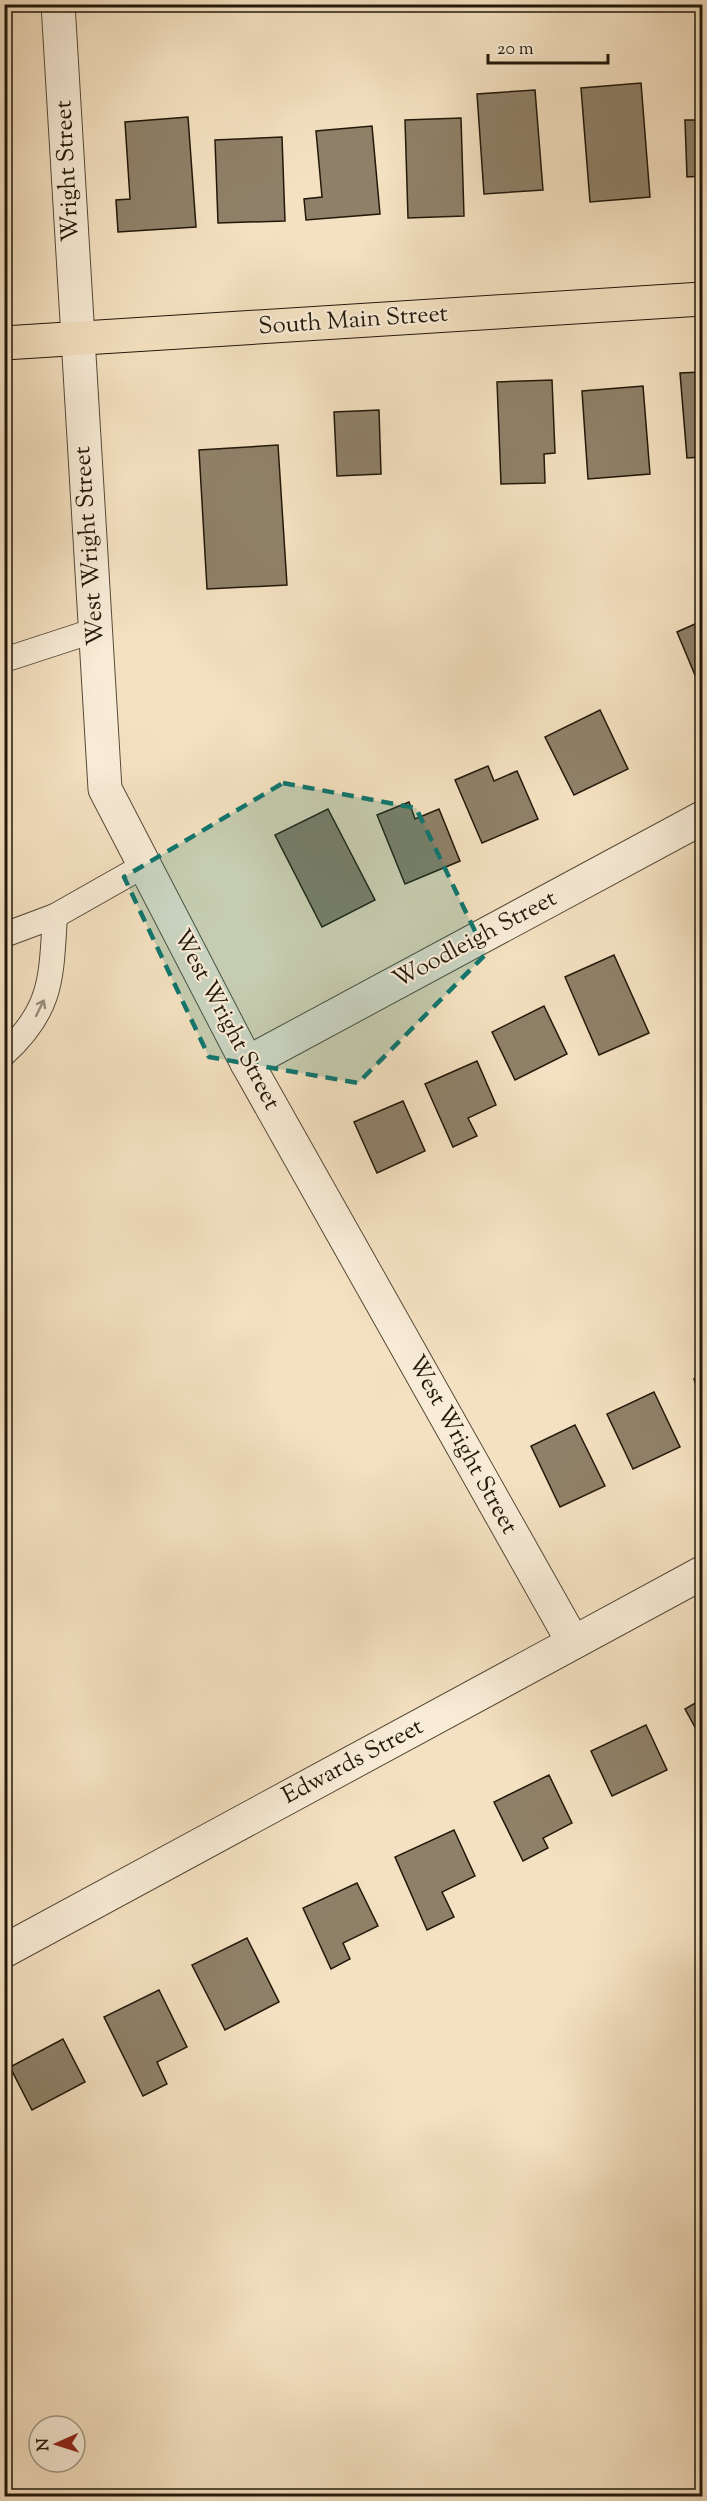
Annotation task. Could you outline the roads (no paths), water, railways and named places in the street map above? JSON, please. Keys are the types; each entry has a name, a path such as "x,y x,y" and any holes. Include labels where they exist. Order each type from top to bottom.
{"main road":[{"name":"South Main Street","path":"4,343 702,299"}],"street":[{"name":"Wright Street","path":"58,4 78,338"},
{"name":"West Wright Street","path":"78,338 105,789 247,1063 573,1642"},
{"name":"Woodleigh Street","path":"247,1063 702,818"},
{"name":"Edwards Street","path":"4,1951 702,1573"}],"lane":[{"path":"4,660 96,630"},
{"path":"4,935 55,916 144,865"},
{"path":"4,1054 24,1035 41,1009 48,991 51,982 55,916"}]}
